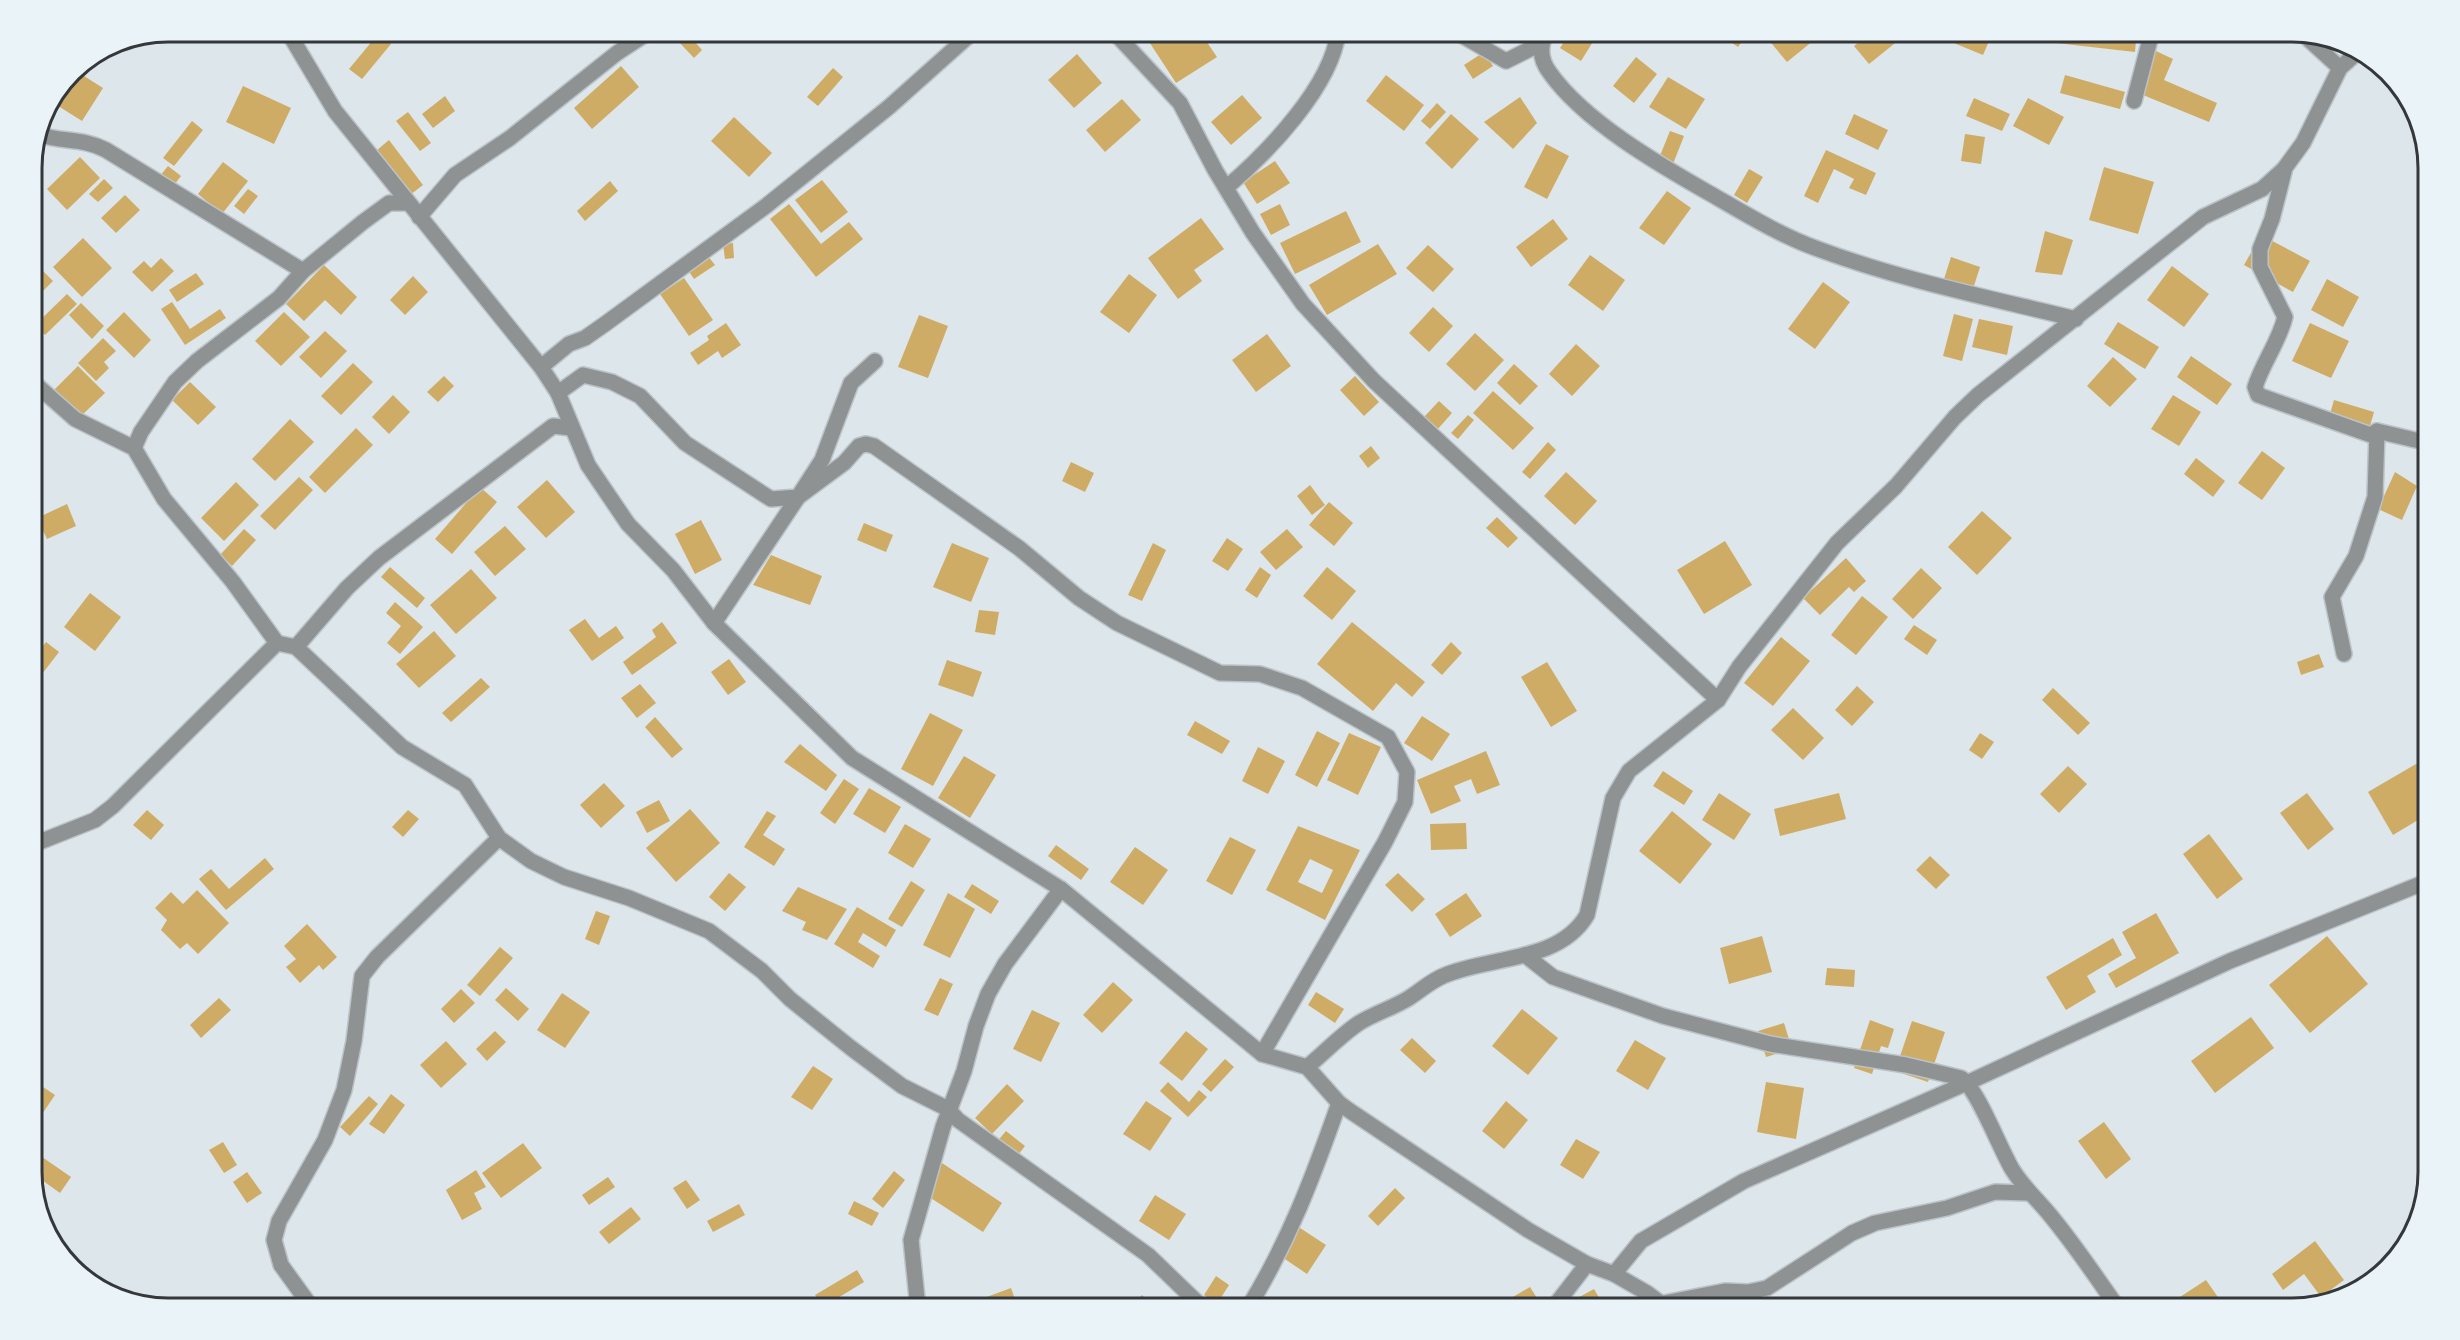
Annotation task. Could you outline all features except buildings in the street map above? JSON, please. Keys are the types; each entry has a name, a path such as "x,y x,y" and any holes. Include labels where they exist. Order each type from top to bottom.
{"street":[{"path":"294,42 335,111 541,367 558,393 588,465 628,524 673,570 714,623 852,758 1061,889 1262,1054 1307,1067 1339,1103 1528,1230 1587,1264 1614,1274 1652,1298"},
{"path":"419,217 455,175 510,138 634,42"},
{"path":"541,367 569,344 585,338 605,324 766,206 889,107 963,42"},
{"path":"1123,42 1180,103 1215,170 1253,233 1303,304 1335,342 1374,381 1718,700"},
{"path":"1227,187 1280,137 1336,50 1337,42"},
{"path":"1473,42 1506,61 1537,42"},
{"path":"1543,42 1543,59 1550,73 1582,106 1641,154 1789,237 1819,250 1940,285 2076,319"},
{"path":"2134,101 2149,42"},
{"path":"2314,44 2340,68"},
{"path":"1307,1067 1359,1023 1407,999 1441,977 1464,968 1525,955 1568,937 1578,929 1585,917 1612,798 1629,771 1718,700 1745,659 1837,543 1896,486 1955,417 1978,395 2203,217 2262,189 2284,170 2303,143 2320,103 2340,68 2352,57"},
{"path":"46,137 89,141 97,145 303,271"},
{"path":"2284,170 2272,219 2260,249 2260,267 2285,317 2281,333 2261,368 2255,387 2258,395 2371,435 2377,431 2418,441"},
{"path":"134,448 141,432 175,382 197,361 279,298 303,271 389,203 408,202"},
{"path":"714,623 822,460 851,382 875,361"},
{"path":"558,393 583,375 612,382 639,396 685,443 771,499 798,497 844,463 859,446 866,444 874,446 1019,548 1079,598 1117,623 1220,673 1260,674 1302,688 1388,737 1407,772 1405,802 1385,842 1262,1054"},
{"path":"42,390 75,419 134,448 164,499 233,582 277,643 296,646 402,747 465,785 499,838 531,861 564,877 638,902 709,931 762,971 818,1023 902,1086 948,1109 958,1120 1149,1256 1193,1298"},
{"path":"296,646 347,588 379,558 553,426 571,428"},
{"path":"2343,654 2332,597 2356,556 2375,497 2377,431"},
{"path":"42,841 95,820 113,806 277,643"},
{"path":"305,1298 281,1265 274,1240 279,1221 325,1140 344,1090 354,1041 362,976 377,957 499,838"},
{"path":"1614,1274 1641,1240 1744,1181 1969,1082 2230,961 2418,885"},
{"path":"917,1298 911,1240 948,1109 988,994 1005,964 1061,889"},
{"path":"1525,955 1553,977 1663,1016 1770,1044 1906,1065 1969,1082 1992,1133 2028,1193 2050,1214 2111,1298"},
{"path":"1254,1298 1287,1240 1301,1208 1339,1103"},
{"path":"1697,1298 1725,1291 1748,1292 1767,1288 1852,1233 1875,1223 1947,1208 1995,1192 2028,1193"},
{"path":"1561,1298 1587,1264"}]}
